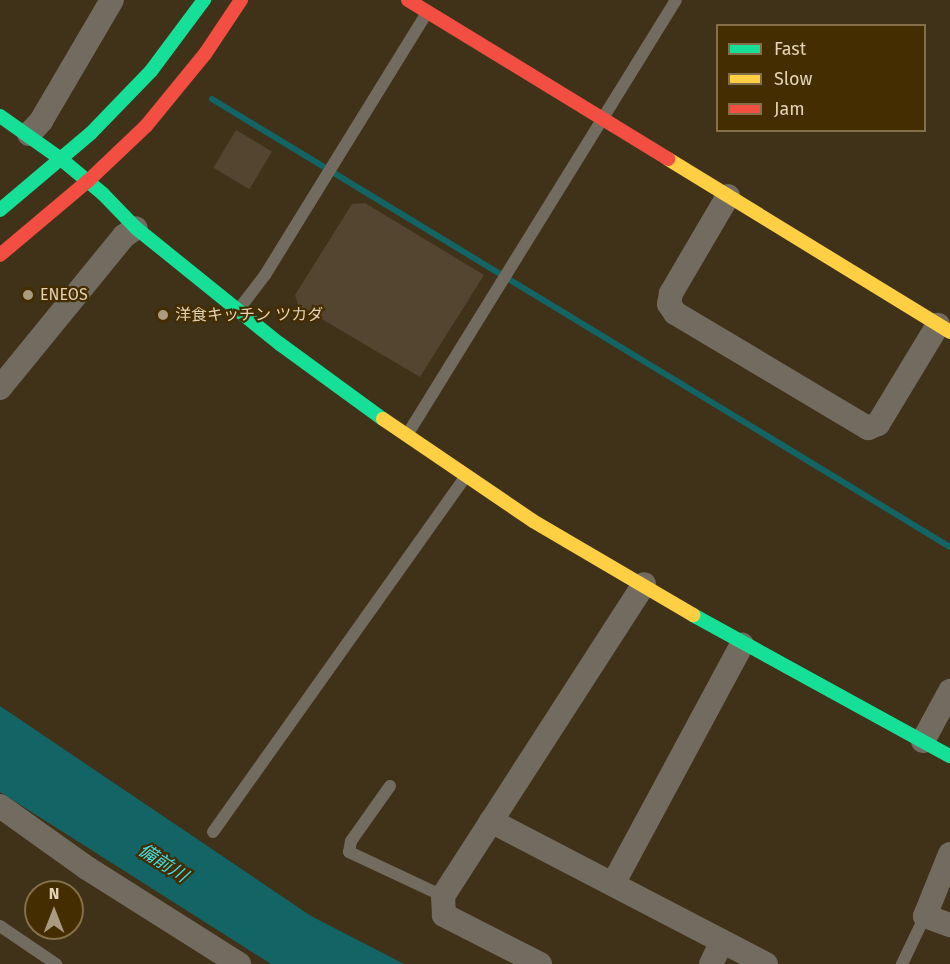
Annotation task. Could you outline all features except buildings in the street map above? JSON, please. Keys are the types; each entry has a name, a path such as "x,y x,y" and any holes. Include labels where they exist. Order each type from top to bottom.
{"street":[{"path":"29,134 41,121 112,0"},
{"path":"0,210 91,133 151,70 204,0"},
{"path":"0,255 88,181 146,126 182,84 241,0"},
{"path":"408,0 602,120 728,196 944,329 878,424 868,428 675,313 669,304 671,293 728,196"},
{"path":"0,116 62,159 136,228 238,310 407,436 466,476 533,521 644,584 742,644 950,756"},
{"path":"0,388 124,236 136,228"},
{"path":"540,964 444,915 443,896 644,584"},
{"path":"613,884 742,644"},
{"path":"922,741 950,691"},
{"path":"3,814 239,964"},
{"path":"491,821 766,964"},
{"path":"950,854 924,916 950,926"},
{"path":"711,964 722,941"}],"lane":[{"path":"407,436 676,0"},
{"path":"238,310 265,275 428,12"},
{"path":"213,832 466,476"},
{"path":"390,786 351,842 349,852 443,896"},
{"path":"902,964 924,916"},
{"path":"0,926 56,964"}],"water":[{"name":"備前川","path":"0,706 311,916 404,964 271,964 0,792"}],"waterway":[{"path":"212,99 950,547"}],"traffic: fast":[{"path":"0,210 91,133 151,71 204,0"},
{"path":"0,116 61,159 103,194 136,228 280,344 383,419"},
{"path":"693,615 950,756"}],"traffic: slow":[{"path":"668,159 950,332"},
{"path":"383,419 533,521 693,615"}],"traffic: jam":[{"path":"0,255 88,181 146,126 205,54 241,0"},
{"path":"408,0 668,159"}],"place":[{"name":"ENEOS","path":"28,295"},
{"name":"洋食キッチン ツカダ","path":"163,315"}]}
